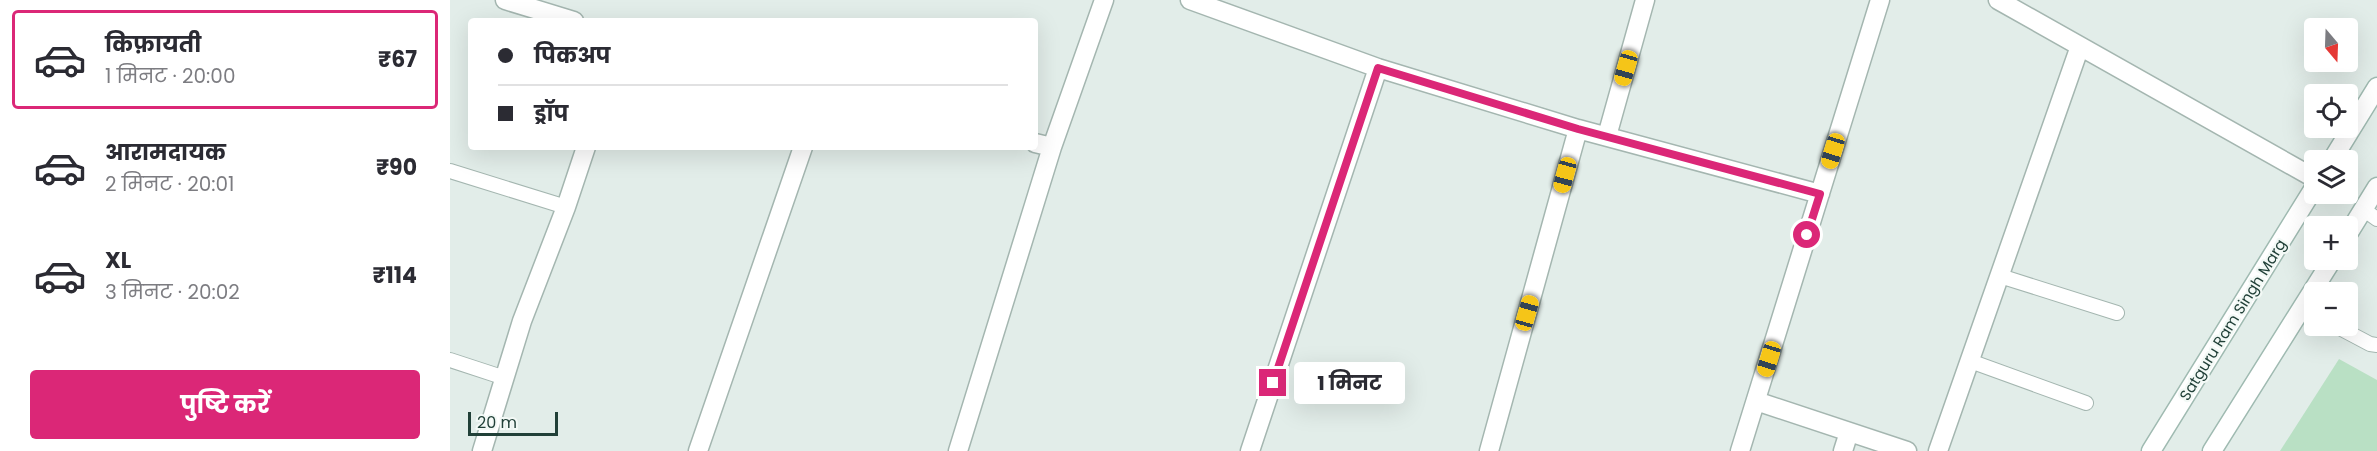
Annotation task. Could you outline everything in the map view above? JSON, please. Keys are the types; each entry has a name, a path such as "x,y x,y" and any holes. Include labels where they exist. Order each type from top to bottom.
{"street":[{"path":"505,0 564,18"},
{"path":"958,451 1044,145 1104,0"},
{"path":"1190,0 1378,68 1578,129 1820,194"},
{"path":"1606,136 1645,0"},
{"path":"1740,451 1880,0"},
{"path":"1998,0 2304,172"},
{"path":"1938,451 2080,46"},
{"path":"1250,451 1378,68"},
{"path":"2338,150 2377,87"},
{"path":"1489,451 1578,129"},
{"path":"482,451 522,321 566,207 585,150"},
{"path":"698,451 802,150"},
{"path":"2358,225 2370,214 2377,187"},
{"name":"Satguru Ram Singh Marg","path":"2151,451 2304,204"},
{"path":"2212,451 2304,317"},
{"path":"1756,401 1907,451"},
{"path":"1843,451 1849,432"}],"lane":[{"path":"450,171 566,207"},
{"path":"2000,276 2117,313"},
{"path":"2355,336 2377,345"},
{"path":"450,360 505,378"},
{"path":"1970,361 2086,404"}],"green space":[{"path":"2339,359 2377,380 2377,451 2280,451"}],"route":[{"path":"1273,383 1378,68 1578,129 1820,194 1807,235"}]}
